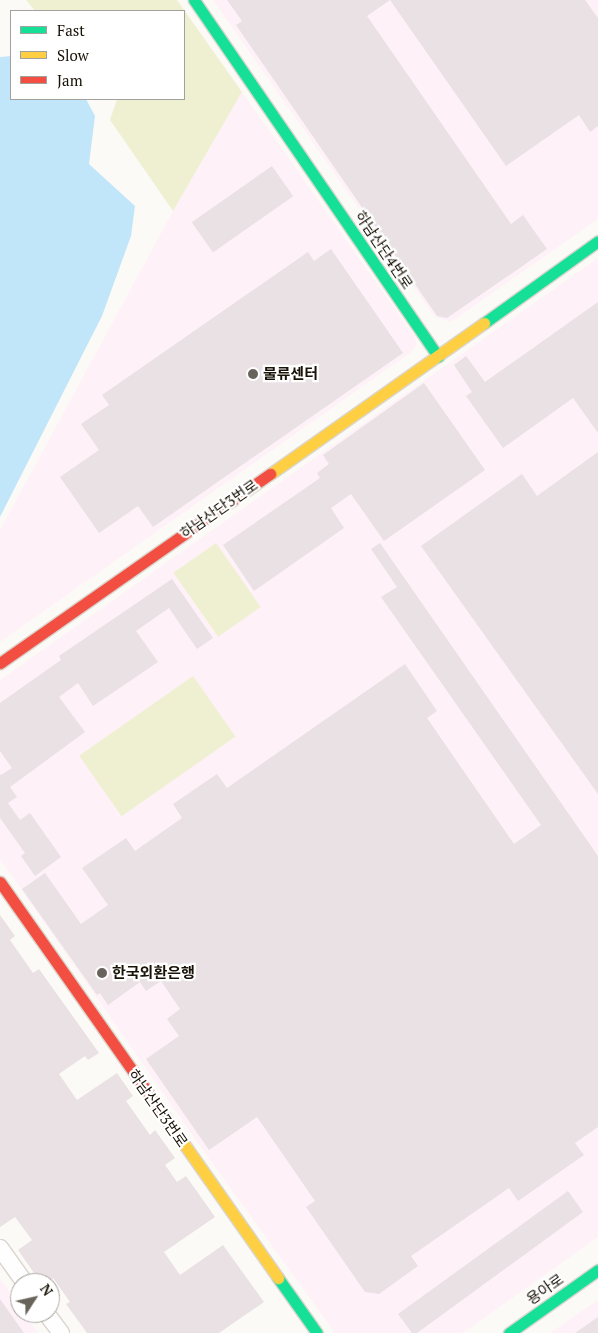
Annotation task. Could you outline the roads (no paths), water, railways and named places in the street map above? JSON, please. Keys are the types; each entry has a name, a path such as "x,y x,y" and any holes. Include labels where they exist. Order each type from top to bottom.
{"street":[{"name":"하남산단4번로","path":"194,0 438,356"},
{"path":"438,356 598,241"},
{"name":"하남산단3번로","path":"0,663 438,356"},
{"name":"하남산단3번로","path":"0,882 317,1333"},
{"path":"0,1248 18,1273"},
{"name":"용아로","path":"508,1333 598,1270"}],"water":[{"path":"10,56 10,100 87,100 95,116 89,164 135,206 131,236 102,316 0,517 0,57"}],"place":[{"name":"물류센터","path":"253,374"},
{"name":"한국외환은행","path":"102,973"}]}
